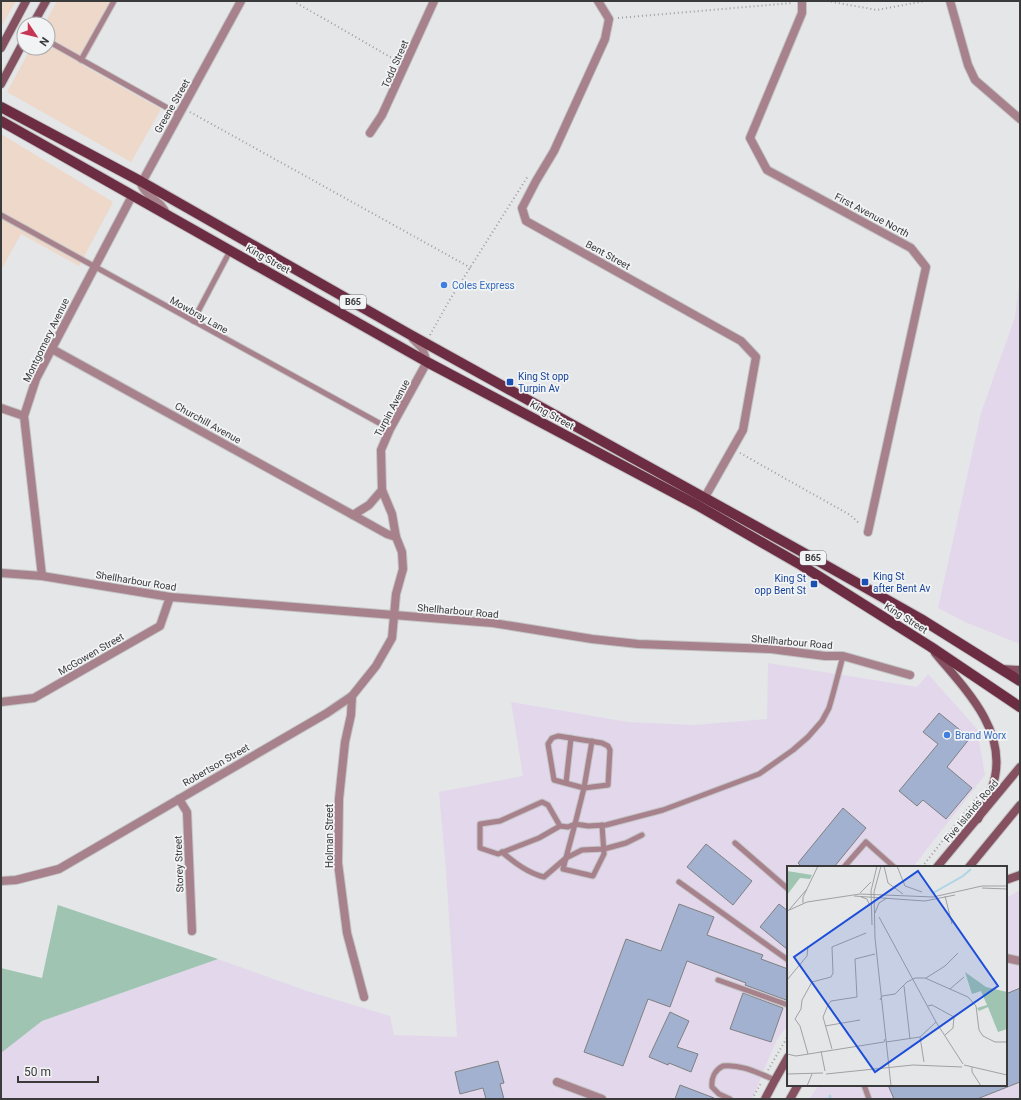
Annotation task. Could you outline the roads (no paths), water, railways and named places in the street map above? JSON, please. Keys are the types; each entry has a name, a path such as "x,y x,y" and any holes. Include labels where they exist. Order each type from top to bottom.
{"main road":[{"path":"1,48 26,1"},
{"path":"38,16 46,1"},
{"path":"1,84 16,55"},
{"name":"King Street","path":"1,107 142,182 409,334 705,497 921,619 1020,681"},
{"name":"King Street","path":"1,121 427,362 704,509 801,565 931,647 1020,707"},
{"path":"931,647 975,701 983,714 994,743 997,759 995,778 989,796 978,819"},
{"path":"1002,669 1020,670"},
{"name":"Five Islands Road","path":"938,866 1020,768"},
{"path":"970,866 1020,805"},
{"path":"1007,880 1020,875"},
{"path":"765,1099 787,1059"},
{"path":"790,1099 797,1086"}],"street":[{"name":"Greene Street","path":"142,182 241,1"},
{"name":"Todd Street","path":"370,133 382,115 434,1"},
{"name":"Bent Street","path":"598,1 608,19 605,39 554,151 522,208 526,221 741,341 756,357 743,430 705,497"},
{"path":"950,1 968,65 975,80 1020,119"},
{"name":"First Avenue North","path":"802,2 802,13 750,138 767,170 911,248 926,267 868,532"},
{"path":"142,182 144,190 165,209 167,216"},
{"name":"Montgomery Avenue","path":"42,576 24,416 36,379 132,196"},
{"path":"409,334 422,348 427,362"},
{"name":"Churchill Avenue","path":"52,349 353,516 387,534 396,537"},
{"name":"Turpin Avenue","path":"395,615 396,594 403,569 402,552 396,537 392,514 382,490 381,450 390,429 427,362"},
{"path":"1,408 24,416"},
{"path":"353,516 369,505 382,490"},
{"name":"Shellharbour Road","path":"1,574 42,576 170,597 493,623 592,639 638,644 770,648 819,655 843,656 910,675"},
{"name":"McGowen Street","path":"1,702 34,698 160,626 170,597"},
{"name":"Robertson Street","path":"1,881 16,880 59,869 327,713 352,696 376,666 392,638 395,615"},
{"name":"Holman Street","path":"352,696 351,715 345,742 339,800 338,863 348,933 364,998"},
{"name":"Storey Street","path":"179,798 187,812 192,931"},
{"path":"1007,958 1020,960"},
{"path":"557,1082 602,1099"}],"lane":[{"path":"81,60 114,1"},
{"path":"56,46 181,112"},
{"name":"Mowbray Lane","path":"1,215 390,429"},
{"path":"193,321 230,251"},
{"path":"560,826 548,805 542,802 500,821 480,824 480,848 498,854 539,838 560,826 568,827 575,824 588,826 602,825 664,810 759,774 777,762 808,736 822,721 829,708 843,656"},
{"path":"558,736 571,738 602,743 608,746 610,750 608,785 584,788 554,780 548,744 552,738 558,736"},
{"path":"566,783 571,738"},
{"path":"592,741 584,788 563,869 592,876 604,854 602,825"},
{"path":"502,852 524,869 544,876 566,858 582,850 604,849 626,843 642,835"},
{"path":"845,866 866,842 893,866"},
{"path":"735,843 787,888"},
{"path":"679,882 787,959"},
{"path":"718,980 787,1004"},
{"path":"730,1099 719,1094 712,1087 715,1073 720,1068 728,1065 737,1066 750,1069 774,1080"},
{"path":"864,1086 869,1099"}],"place":[{"name":"Coles Express","path":"444,285"},
{"name":"King St opp Turpin Av","path":"510,382"},
{"name":"King St after Bent Av","path":"865,582"},
{"name":"King St opp Bent St","path":"814,584"},
{"name":"Brand Worx","path":"947,735"}]}
